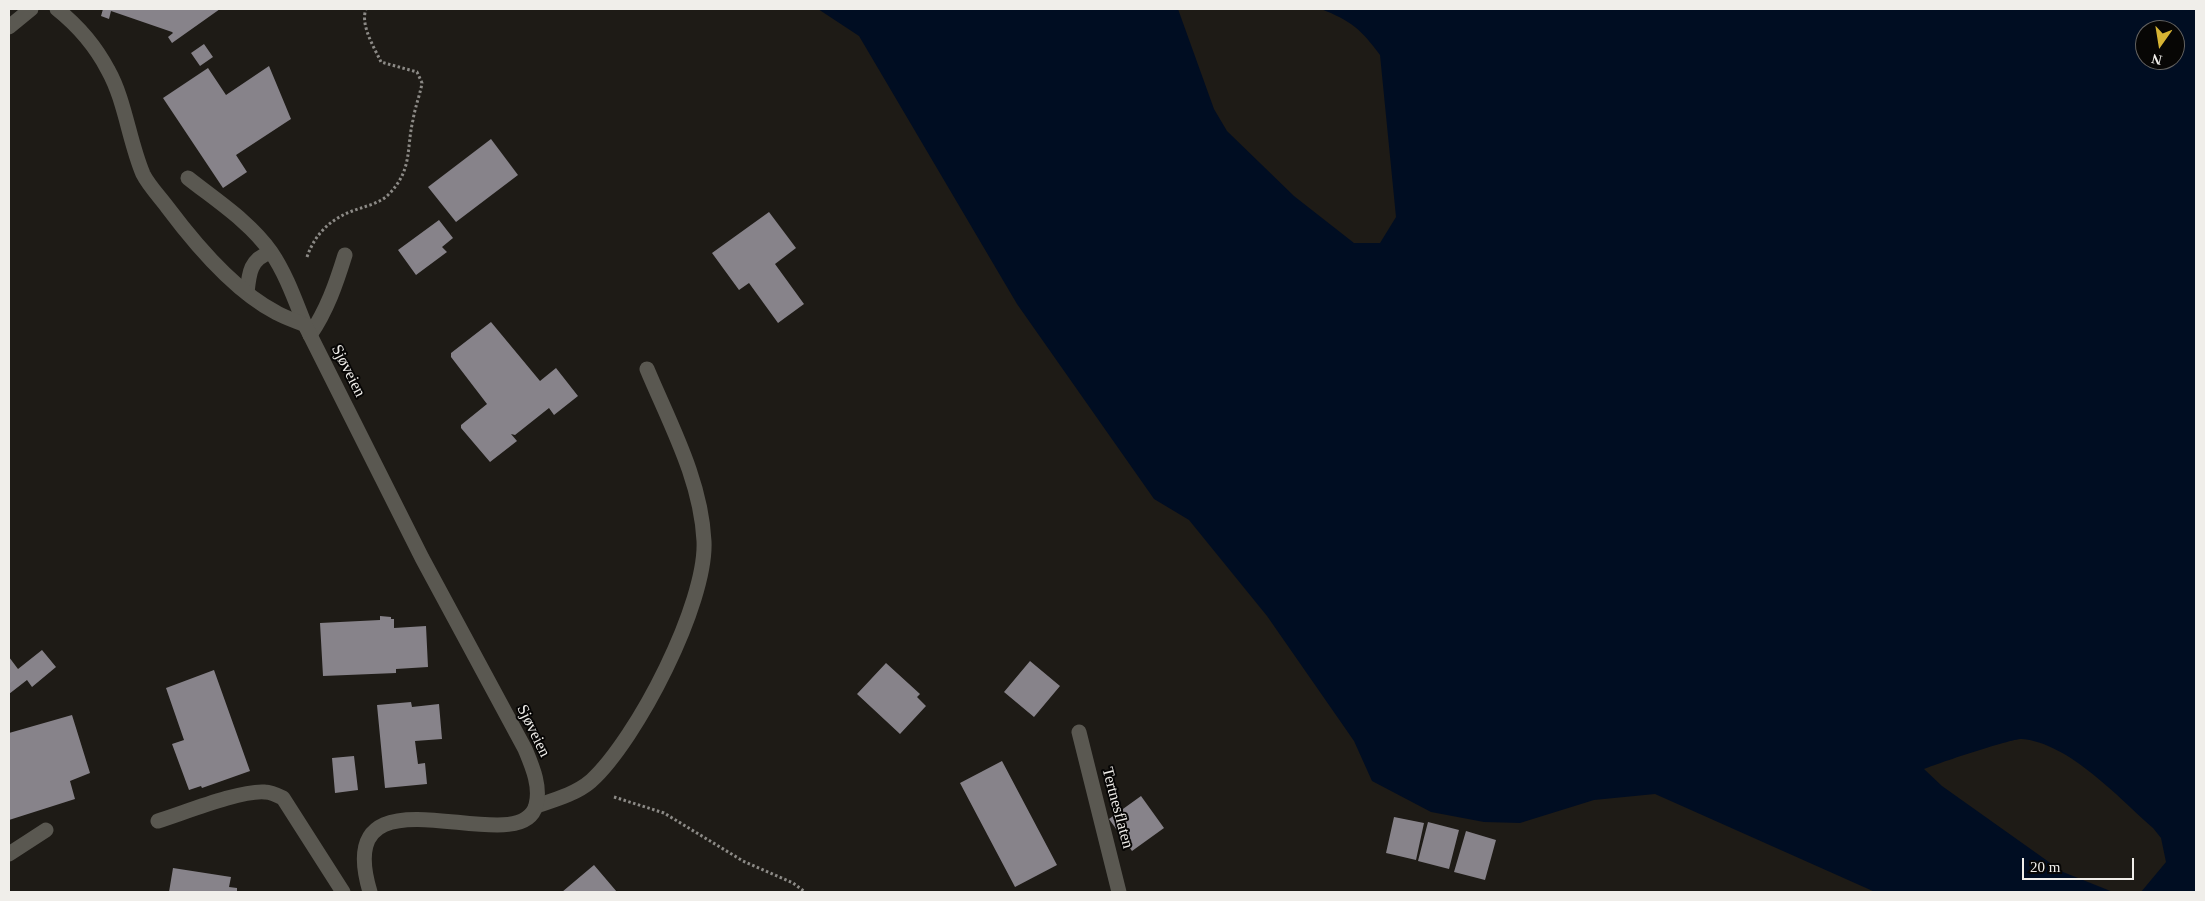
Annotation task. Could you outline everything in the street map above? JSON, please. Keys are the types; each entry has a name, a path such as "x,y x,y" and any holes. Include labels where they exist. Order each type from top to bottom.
{"street":[{"path":"9,27 31,9"},
{"path":"57,9 72,20 108,70 144,177 185,231 248,293 276,313 308,330 322,317 330,300 345,255"},
{"name":"Sjøveien","path":"188,178 236,215 271,252 290,286 308,330 434,582 525,749 534,773 537,792 536,806"},
{"path":"248,293 250,268 262,255 271,252"},
{"path":"370,892 365,867 365,851 368,839 387,823 404,820 429,820 484,825 507,824 520,820 531,814 536,806 557,800 589,782 610,761 641,715 668,663 693,601 703,568 704,542 702,520 690,469 647,369"},
{"name":"Tertnesflaten","path":"1079,732 1119,892"},
{"path":"158,821 248,792 274,794 283,798 343,892"},
{"path":"9,854 46,830"}],"path":[{"path":"306,262 311,245 320,231 336,218 388,196 402,178 408,161 412,120 422,83 417,72 381,62 365,25 364,14 366,9"},
{"path":"589,782 613,796 664,813 744,861 793,883 804,892"}],"water":[{"path":"818,9 1178,9 1214,109 1227,131 1294,196 1354,243 1380,243 1396,217 1380,55 1355,27 1321,9 2196,9 2196,892 2141,892 2166,862 2161,838 2153,828 2109,788 2075,761 2058,750 2022,739 1990,747 1924,769 1942,786 2063,872 2113,892 1875,892 1655,794 1594,800 1520,823 1484,822 1431,812 1372,781 1354,741 1267,616 1189,520 1154,499 1017,304 859,36"}],"building":[{"path":"103,9 220,9 172,43 168,37 172,32 111,11 109,19 101,16"},
{"path":"204,44 213,57 200,66 191,53"},
{"path":"269,66 291,119 236,155 247,172 223,188 163,98 208,68 226,95"},
{"path":"491,139 518,175 456,222 428,187"},
{"path":"769,212 796,248 775,264 804,304 778,323 749,283 739,290 712,253"},
{"path":"439,220 453,238 442,247 447,252 416,275 398,250"},
{"path":"491,322 540,381 556,368 578,396 554,415 549,408 515,435 511,434 517,441 490,462 461,428 461,425 487,404 451,357 451,353"},
{"path":"380,616 394,619 394,628 426,626 428,667 396,669 396,673 323,676 320,623 380,620"},
{"path":"42,650 56,667 32,687 27,680 9,694 9,657 18,669"},
{"path":"1030,661 1060,686 1034,717 1004,692"},
{"path":"886,663 920,694 917,697 926,706 900,734 857,694"},
{"path":"214,670 250,771 202,788 201,786 189,790 172,744 184,740 166,688"},
{"path":"411,702 412,707 439,704 442,739 415,741 418,764 425,763 427,784 385,788 377,705"},
{"path":"72,715 90,773 70,781 75,799 9,820 9,733"},
{"path":"354,756 358,790 335,793 332,758"},
{"path":"1002,761 1057,865 1015,887 960,783"},
{"path":"1141,796 1164,828 1132,851 1109,819"},
{"path":"1394,817 1424,823 1416,860 1386,853"},
{"path":"1428,822 1459,830 1449,869 1418,861"},
{"path":"1466,831 1496,840 1485,880 1454,872"},
{"path":"594,865 617,892 562,892"},
{"path":"173,868 231,877 229,887 237,888 237,892 169,892"}]}
